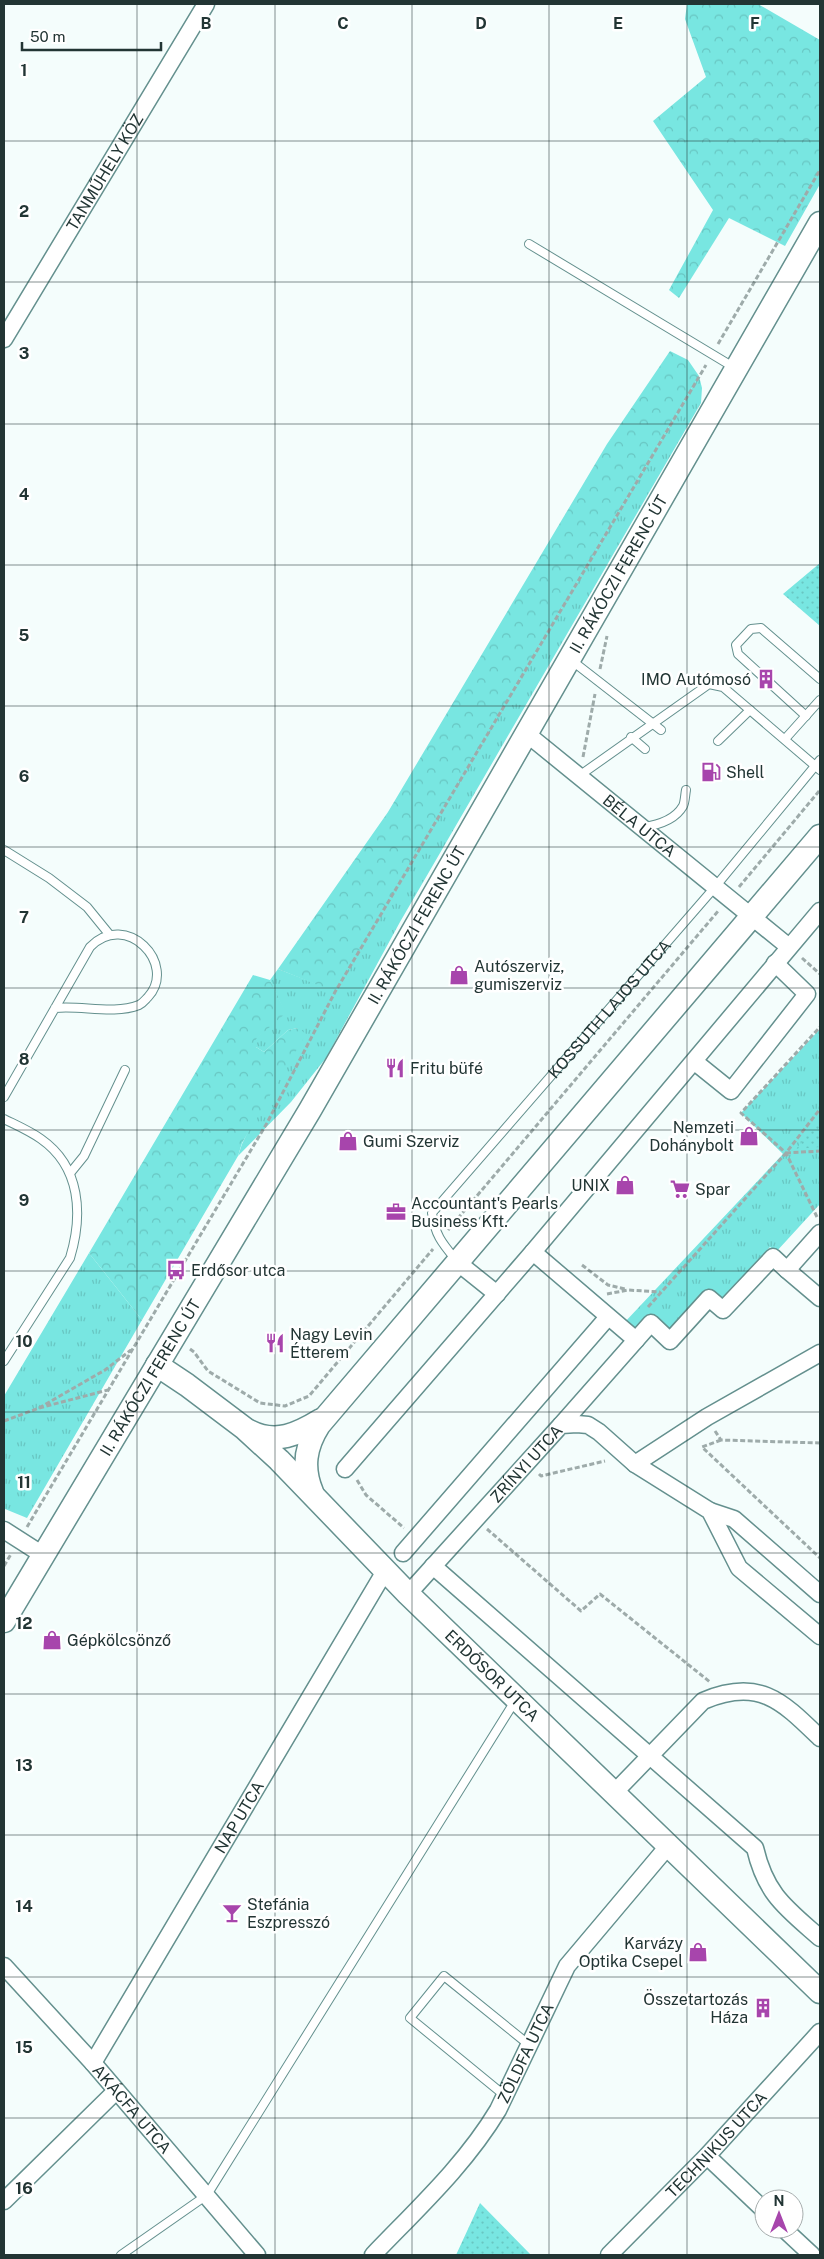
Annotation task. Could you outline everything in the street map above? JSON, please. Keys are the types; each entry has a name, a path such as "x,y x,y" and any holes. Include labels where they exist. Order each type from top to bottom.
{"street":[{"name":"TANMŰHELY KÖZ","path":"4,339 206,4"},
{"name":"II. RÁKÓCZI FERENC ÚT","path":"4,1621 315,1101 820,224"},
{"name":"BÉLA UTCA","path":"527,734 789,947"},
{"path":"312,1492 306,1471 307,1448 313,1435 457,1262 820,836"},
{"path":"345,1469 533,1252 820,911"},
{"path":"694,1062 731,1092 807,994 775,963"},
{"path":"787,1270 820,1233"},
{"path":"533,1252 631,1336"},
{"path":"561,1425 631,1336 651,1324 670,1341 709,1298 723,1310 772,1257 820,1298"},
{"path":"457,1262 497,1294"},
{"path":"403,1553 608,1317"},
{"path":"631,1460 820,1353"},
{"name":"ERDŐSOR UTCA","path":"157,1365 244,1428 312,1492 408,1594 517,1697 820,1992"},
{"path":"244,1428 254,1434 279,1438 291,1436 307,1429 328,1416"},
{"name":"ZRÍNYI UTCA","path":"408,1594 561,1425 577,1424 588,1425 599,1432 631,1460 710,1511 734,1519 820,1594"},
{"path":"710,1511 739,1568 820,1636"},
{"path":"4,1530 43,1555"},
{"path":"433,1566 755,1848 765,1879 775,1896 820,1938"},
{"name":"NAP UTCA","path":"93,2063 386,1571"},
{"path":"614,1793 703,1701 725,1694 756,1692 772,1697 787,1707 820,1738"},
{"name":"ZÖLDFA UTCA","path":"373,2255 465,2158 484,2132 504,2095 566,1966 669,1845"},
{"name":"AKÁCFA UTCA","path":"4,1966 93,2063 257,2255"},
{"name":"TECHNIKUS UTCA","path":"609,2255 708,2156 820,2032"},
{"path":"4,2201 116,2091"},
{"path":"708,2156 754,2200"},
{"path":"795,2239 812,2255"}],"lane":[{"path":"529,244 737,368"},
{"path":"806,716 738,654 736,645 750,629 761,628 820,679"},
{"path":"570,659 661,730"},
{"path":"579,776 631,737 709,684 723,687 819,765"},
{"path":"785,739 820,700"},
{"path":"718,741 750,710"},
{"path":"631,737 645,749"},
{"name":"KOSSUTH LAJOS UTCA","path":"457,1262 440,1241 434,1227 432,1212 819,765"},
{"path":"641,827 656,825 670,819 683,806 686,790"},
{"path":"4,850 49,878 87,907 109,934"},
{"path":"4,1097 55,1008 90,947 97,939 109,934 121,934 134,938 148,949 156,963 156,979 152,992 141,1004 128,1008 55,1008"},
{"path":"71,1172 84,1156 124,1070"},
{"path":"4,1119 41,1139 58,1154 71,1172 77,1196 78,1218 76,1239 70,1258 4,1361"},
{"path":"121,2255 207,2195 517,1697"},
{"path":"504,2095 410,2018 444,1976 528,2044"}],"path":[{"path":"19,1540 267,1123 335,992 820,170"},
{"path":"579,776 608,631"},
{"path":"172,1340 194,1352 208,1371 260,1403 285,1406 309,1396 820,790"},
{"path":"805,951 800,957 820,974"},
{"path":"820,1026 741,1113 786,1153 820,1224"},
{"path":"631,1336 661,1292 786,1153 820,1109"},
{"path":"786,1153 820,1151"},
{"path":"582,1265 608,1285 628,1290 661,1292"},
{"path":"586,1298 628,1290"},
{"path":"39,1408 116,1363 136,1346"},
{"path":"4,1421 39,1408 110,1389"},
{"path":"707,1417 721,1440"},
{"path":"820,1443 721,1440 702,1447 820,1558"},
{"path":"526,1462 541,1476 631,1460"},
{"path":"345,1469 360,1482 366,1495 416,1538"},
{"path":"475,1519 581,1611 600,1594 725,1694"}],"green space":[{"path":"687,4 758,4 820,40 820,184 785,246 729,218 679,298 669,290 713,210 653,121 706,77 685,19"},
{"path":"670,351 688,360 699,376 335,992 278,969 388,812 607,444"},
{"path":"699,376 702,388 701,403 400,922 326,1058 291,1102 238,1156 298,1028 288,1030 264,1052 256,1047 255,1039 285,1013 270,980 278,969 335,991"},
{"path":"820,563 820,626 783,594"},
{"path":"253,975 270,980 286,1013 256,1039 256,1047 264,1052 288,1030 298,1028 306,1034 242,1143 238,1156 142,1320 89,1253"},
{"path":"820,1029 820,1204 776,1252 770,1247 720,1300 670,1334 636,1334 624,1323 783,1154 741,1113"},
{"path":"820,1119 820,1147 796,1149"},
{"path":"89,1253 142,1320 27,1518 5,1509 4,1505 4,1396"},
{"path":"480,2203 531,2255 456,2255"}],"place":[{"name":"IMO Autómosó","path":"766,679"},
{"name":"Shell","path":"711,772"},
{"name":"Autószerviz, gumiszerviz","path":"459,975"},
{"name":"Fritu büfé","path":"395,1068"},
{"name":"Nemzeti Dohánybolt","path":"749,1136"},
{"name":"Gumi Szerviz","path":"348,1141"},
{"name":"UNIX","path":"625,1185"},
{"name":"Spar","path":"680,1189"},
{"name":"Accountant's Pearls Business Kft.","path":"396,1212"},
{"name":"Erdősor utca","path":"176,1270"},
{"name":"Nagy Levin Étterem","path":"275,1343"},
{"name":"Gépkölcsönző","path":"52,1640"},
{"name":"Stefánia Eszpresszó","path":"232,1913"},
{"name":"Karvázy Optika Csepel","path":"698,1952"},
{"name":"Összetartozás Háza","path":"763,2008"}]}
